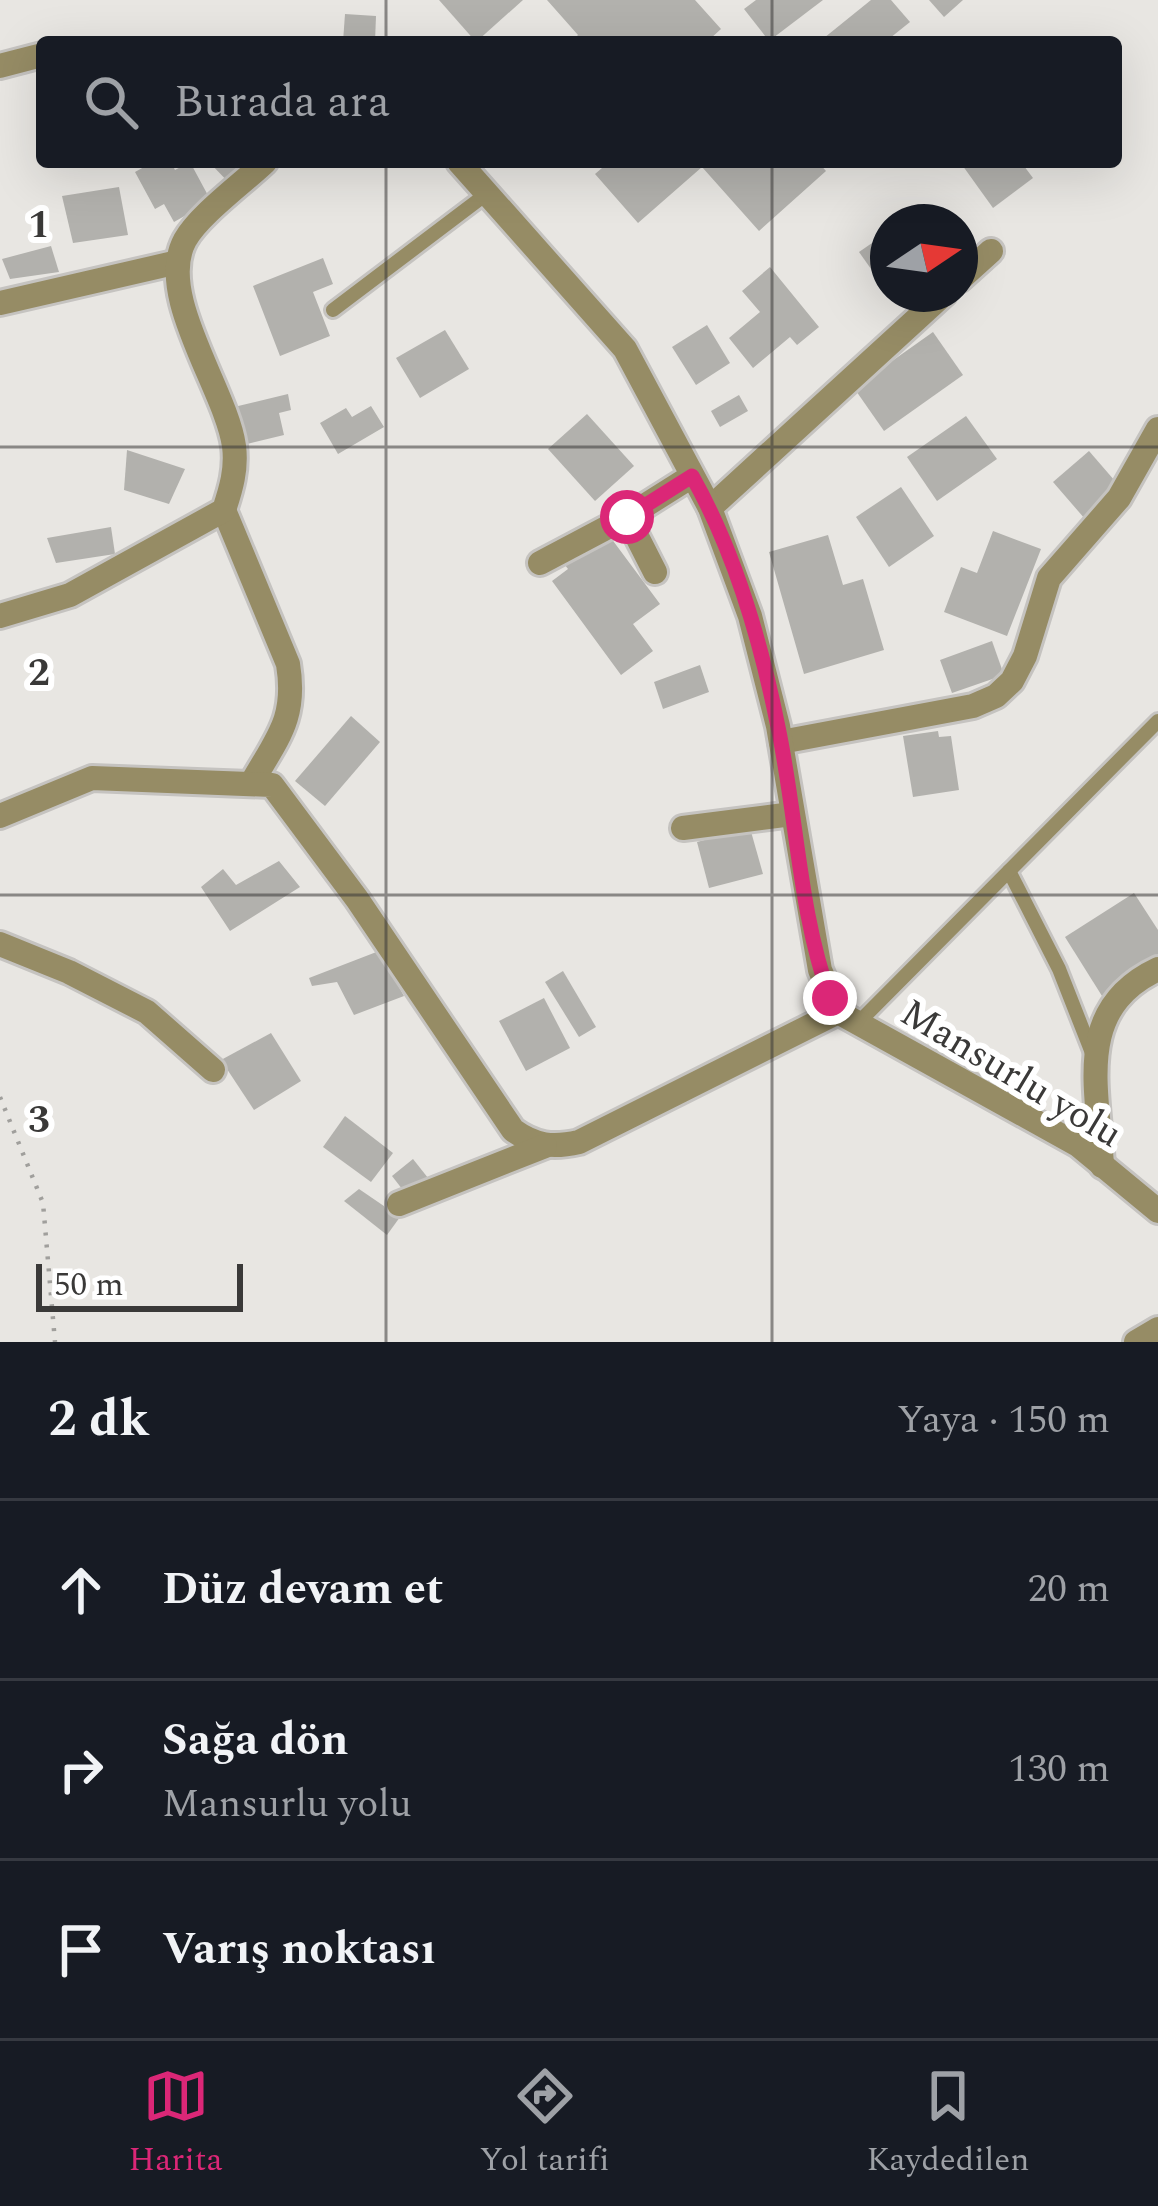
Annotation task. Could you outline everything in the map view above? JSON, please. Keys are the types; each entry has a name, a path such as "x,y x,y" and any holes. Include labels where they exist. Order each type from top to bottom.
{"street":[{"path":"0,66 36,57"},
{"path":"251,784 290,716 292,689 288,664 224,510 233,483 234,442 181,297 178,262 188,235 260,168"},
{"name":"Mansurlu yolu","path":"464,168 625,349 710,508 750,616 781,742 820,970 848,1018 1078,1145 1158,1210"},
{"path":"978,263 991,251"},
{"path":"0,303 178,262"},
{"path":"710,508 924,312"},
{"path":"781,742 973,706 995,696 1012,681 1024,656 1049,578 1119,499 1158,429"},
{"path":"539,563 692,476"},
{"path":"0,616 70,595 224,510"},
{"path":"627,517 656,572"},
{"path":"0,816 92,778 272,784 357,899 513,1130 545,1146"},
{"path":"683,828 792,814"},
{"path":"0,944 147,1012 213,1070"},
{"path":"1102,1166 1096,1063 1099,1030 1112,1002 1132,981 1158,969"},
{"path":"399,1204 545,1146 579,1142 848,1018"},
{"path":"1136,1342 1158,1329"}],"lane":[{"path":"333,310 485,195"},
{"path":"848,1018 1009,872 1158,721"},
{"path":"1009,872 1058,969 1096,1063"}],"path":[{"path":"0,1097 43,1203 55,1342"}],"building":[{"path":"439,0 523,0 483,36 471,36"},
{"path":"547,0 695,0 721,29 713,36 578,35"},
{"path":"756,0 823,0 776,36 765,36 744,9"},
{"path":"871,0 891,0 910,22 892,36 826,36"},
{"path":"929,0 963,0 944,17"},
{"path":"345,14 376,16 375,36 343,36"},
{"path":"193,168 211,201 174,222 164,204 155,209 135,172"},
{"path":"215,168 255,168 234,188"},
{"path":"602,168 701,168 638,223 595,174"},
{"path":"703,168 823,168 826,171 759,231"},
{"path":"964,168 1026,168 1033,178 993,208"},
{"path":"119,187 128,235 73,243 62,196"},
{"path":"870,244 870,268 859,252"},
{"path":"51,246 59,272 10,279 2,259"},
{"path":"323,258 333,284 313,292 330,336 280,356 253,286"},
{"path":"770,267 819,327 797,345 790,337 753,368 729,338 760,312 742,291"},
{"path":"707,325 730,363 696,385 672,347"},
{"path":"445,330 469,369 420,398 396,358"},
{"path":"933,332 963,375 884,431 854,388"},
{"path":"288,394 291,410 279,413 284,435 243,445 234,407"},
{"path":"739,395 748,411 720,427 711,411"},
{"path":"371,406 384,427 338,454 320,423 346,408 352,417"},
{"path":"587,414 634,466 595,501 548,449"},
{"path":"966,416 997,459 937,501 907,457"},
{"path":"127,450 185,469 169,504 124,490"},
{"path":"1089,451 1121,488 1085,519 1053,482"},
{"path":"901,487 934,536 889,567 856,517"},
{"path":"111,527 115,554 56,563 47,538"},
{"path":"605,530 660,604 633,624 653,651 621,675 552,581 568,569 562,561"},
{"path":"993,531 1041,549 1007,636 944,612 961,567 977,573"},
{"path":"828,535 843,585 863,579 884,650 804,674 769,552"},
{"path":"992,641 1004,675 952,693 940,660"},
{"path":"700,665 709,692 663,709 654,682"},
{"path":"351,716 380,742 325,806 295,781"},
{"path":"938,731 939,737 951,736 959,790 913,797 903,736"},
{"path":"750,828 763,874 709,888 697,842"},
{"path":"279,861 300,887 230,931 201,887 223,869 236,885"},
{"path":"1134,893 1158,930 1158,961 1102,996 1065,937"},
{"path":"379,951 404,996 354,1015 337,982 312,986 309,978"},
{"path":"563,971 596,1027 579,1037 545,982"},
{"path":"544,998 570,1048 526,1071 499,1021"},
{"path":"271,1033 301,1081 254,1110 221,1060"},
{"path":"345,1116 393,1153 371,1182 323,1147"},
{"path":"413,1159 432,1183 406,1194 392,1176"},
{"path":"359,1189 400,1217 387,1235 344,1201"}],"route":[{"path":"627,517 692,476 710,508 750,616 778,726 801,872 830,998"}]}
